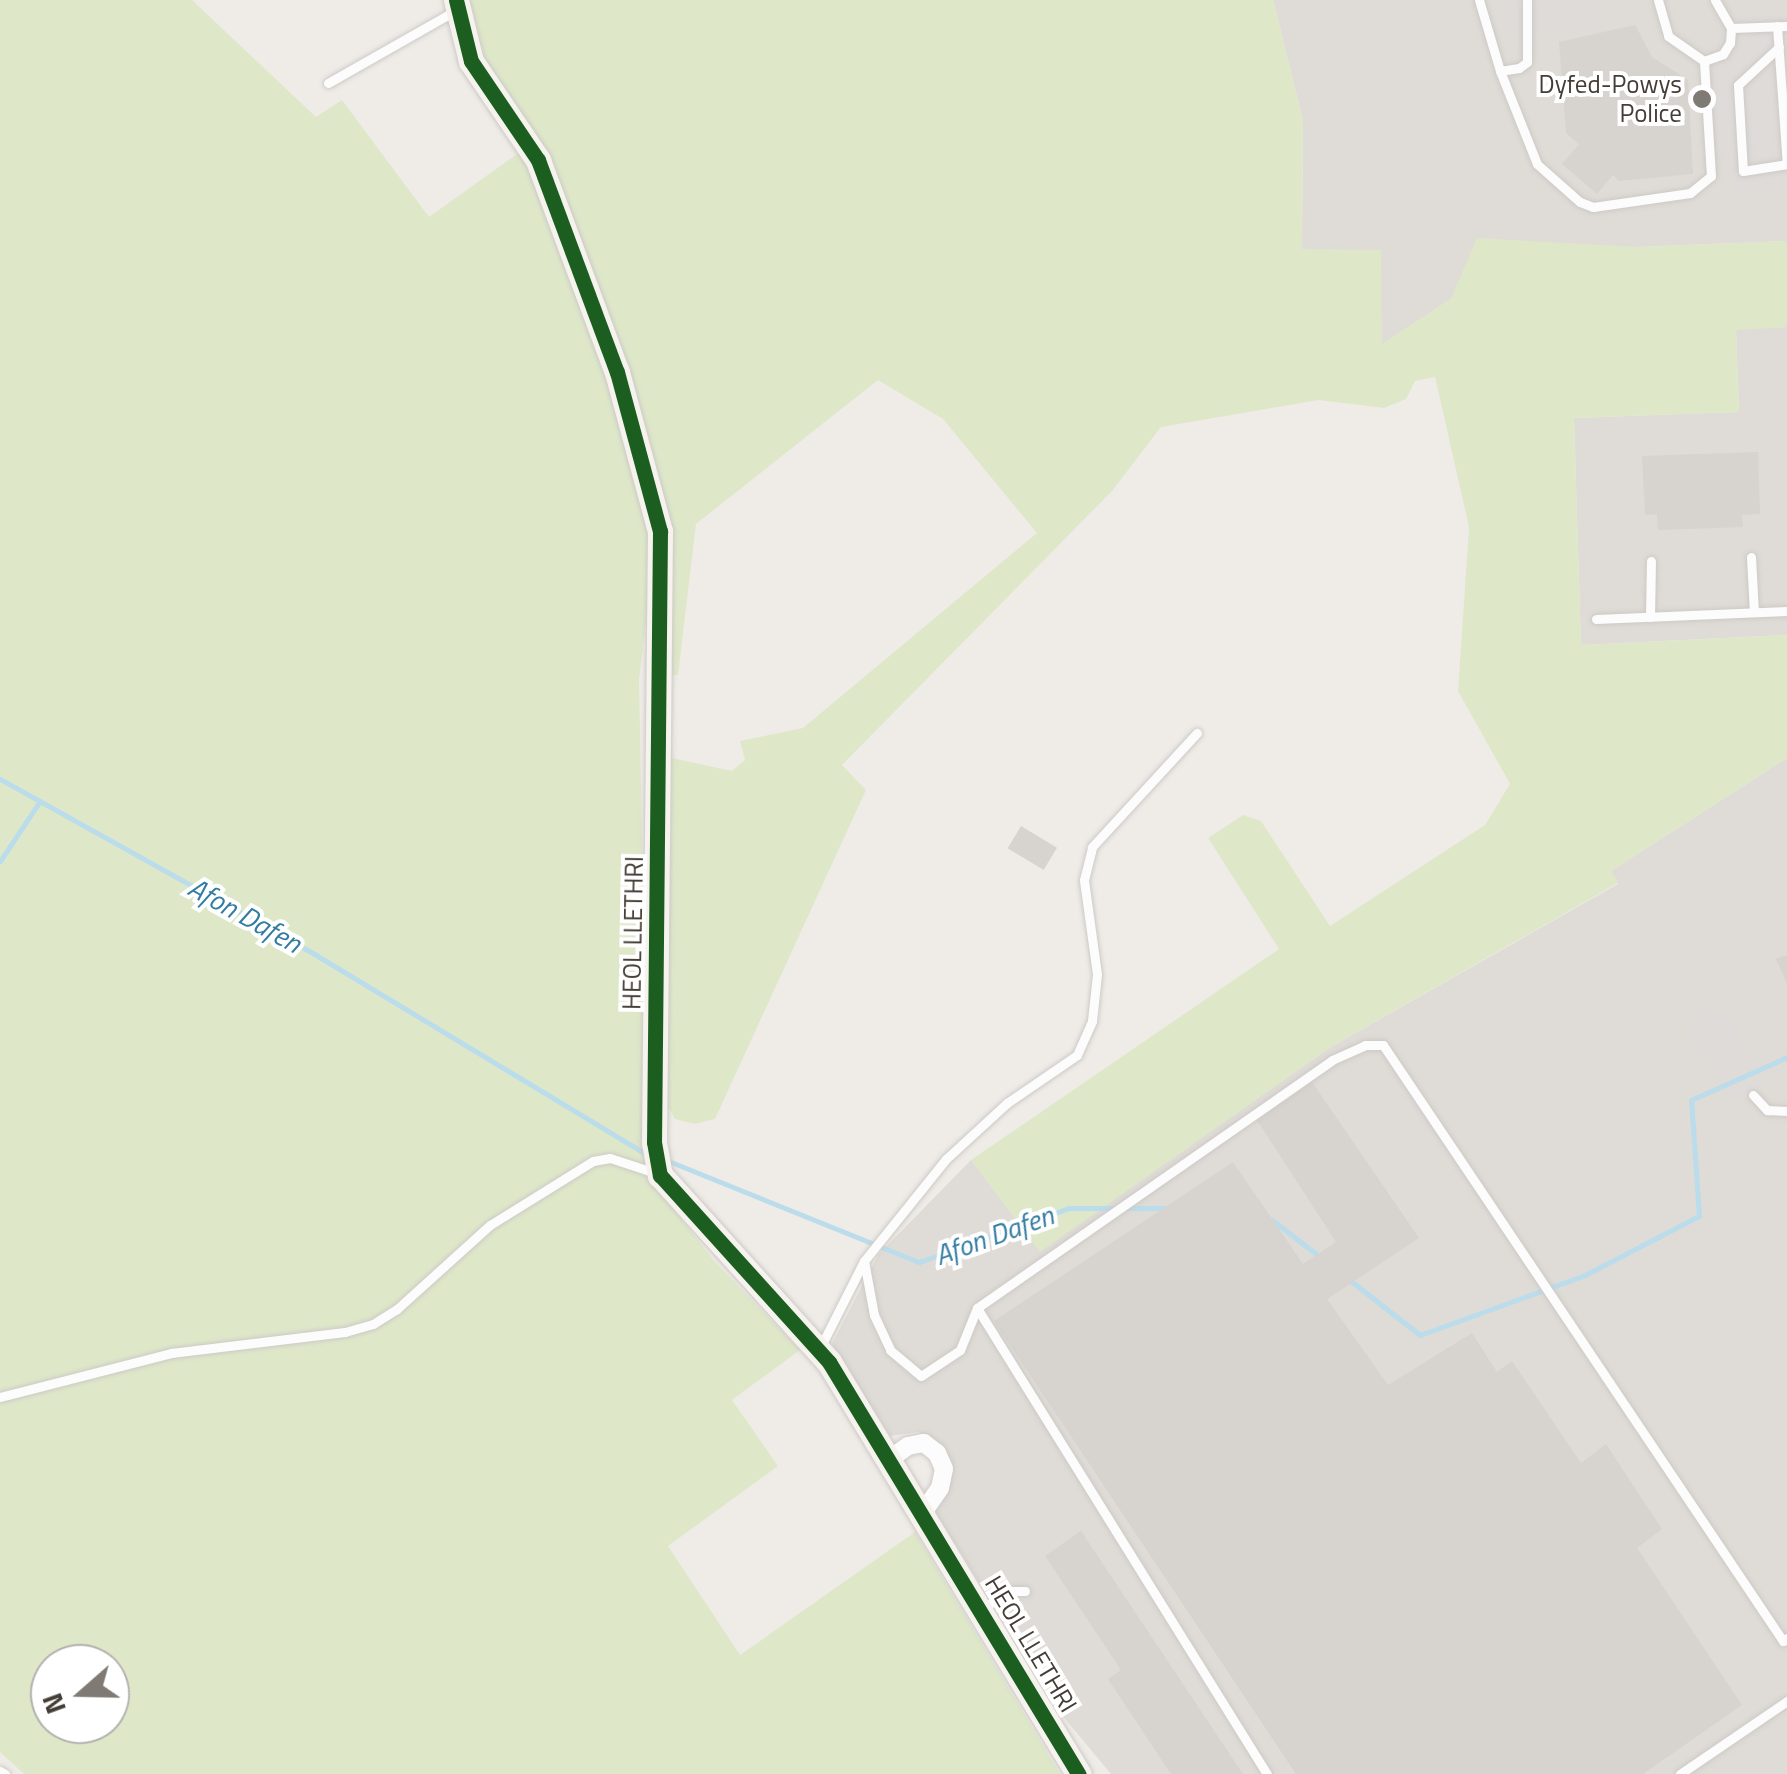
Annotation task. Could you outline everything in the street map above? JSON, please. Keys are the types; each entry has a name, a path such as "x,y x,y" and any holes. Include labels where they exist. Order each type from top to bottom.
{"street":[{"name":"HEOL LLETHRI","path":"457,5 471,61 538,160 617,372 660,531 654,1142 660,1175 819,1350 923,1512 1079,1774"},
{"path":"890,1459 908,1446 924,1443 937,1453 944,1470 940,1488 923,1512"}],"lane":[{"path":"1479,0 1500,71 1537,164 1580,202 1593,207 1690,194 1712,176 1704,60"},
{"path":"1500,71 1527,62 1527,0"},
{"path":"1658,0 1668,36 1704,60"},
{"path":"1704,60 1723,54 1730,43 1730,28 1715,0"},
{"path":"328,83 457,5"},
{"path":"1730,28 1782,26 1779,48 1787,164 1743,171 1738,85 1779,48"},
{"path":"1751,557 1754,612"},
{"path":"1650,616 1651,562"},
{"path":"1596,618 1787,611"},
{"path":"819,1350 864,1260 946,1159 1007,1103 1060,1070 1085,1042 1096,974 1084,880 1092,847 1197,733"},
{"path":"864,1260 874,1315 890,1350 921,1376 960,1350 977,1308 1332,1060 1365,1044 1382,1045 1783,1641 1787,1638"},
{"path":"1753,1094 1767,1110 1787,1112"},
{"path":"0,1397 171,1353 345,1332 373,1324 397,1309 490,1225 593,1161 626,1161 660,1175"},
{"path":"977,1308 1266,1774"},
{"path":"981,1609 1010,1590 1025,1592"},
{"path":"1680,1774 1787,1701"}],"shaded area":[{"path":"1273,0 1787,0 1787,241 1637,247 1451,299 1381,345 1302,250 1303,121"},
{"path":"1505,0 1600,0 1602,32 1508,40"},
{"path":"1739,14 1787,16 1787,186 1737,193 1734,169 1718,170 1713,79 1730,64 1739,44 1743,27"},
{"path":"1787,327 1787,635 1581,645 1574,418 1739,412 1736,329"},
{"path":"1787,758 1787,1774 1111,1774 1061,1714 935,1511 949,1488 952,1464 941,1444 918,1432 890,1436 832,1344 878,1255 971,1160 1040,1251 1329,1048 1618,884 1611,871"},
{"path":"1706,1010 1724,1014 1767,1077 1749,1098 1732,1100 1689,1035 1695,1016"}],"green space":[{"path":"0,0 192,0 316,117 342,100 429,217 524,149 604,356 649,529 649,599 639,680 646,1059 657,1188 714,1261 800,1350 732,1400 778,1466 668,1546 740,1655 915,1532 1060,1774 24,1774 0,1752"},
{"path":"457,0 1273,0 1303,121 1302,249 1381,250 1382,344 1451,299 1477,238 1637,247 1787,241 1787,327 1736,330 1739,412 1574,418 1581,645 1787,635 1787,758 1611,871 1618,883 1329,1048 1040,1252 971,1160 1279,949 1208,838 1243,815 1261,821 1330,926 1485,825 1510,784 1458,691 1469,527 1435,377 1415,381 1406,399 1384,408 1319,400 1161,427 1112,491 842,765 866,790 715,1119 694,1124 675,1119 665,1102 669,720 672,758 732,771 745,760 740,741 803,728 1037,533 943,419 878,380 696,524 678,675 657,676 650,482 505,107"}],"building":[{"path":"1635,25 1652,57 1688,80 1693,174 1619,181 1613,175 1597,194 1562,164 1579,144 1566,133 1559,42"},
{"path":"1758,452 1760,514 1742,515 1743,527 1658,530 1657,514 1645,515 1642,456"},
{"path":"1021,826 1057,848 1044,870 1008,848"},
{"path":"1787,955 1787,984 1776,959"},
{"path":"1312,1082 1419,1238 1327,1299 1388,1385 1472,1333 1497,1372 1512,1361 1581,1463 1606,1444 1662,1529 1637,1548 1742,1705 1643,1774 1296,1774 994,1321 1233,1162 1303,1264 1336,1242 1257,1120"},
{"path":"1081,1531 1243,1774 1171,1774 1108,1679 1121,1670 1045,1556"}],"waterway":[{"name":"Afon Dafen","path":"0,779 316,955 646,1154"},
{"path":"0,861 40,801"},
{"name":"Afon Dafen","path":"1347,1278 1420,1335 1585,1275 1699,1216 1691,1100 1787,1057"},
{"name":"Afon Dafen","path":"666,1160 919,1262 1069,1208 1170,1208"},
{"name":"Afon Dafen","path":"1272,1220 1319,1256"}],"cycle path":[{"path":"456,0 471,61 538,160 617,372 660,531 654,1142 660,1175 829,1362 1079,1774"}],"place":[{"name":"Dyfed-Powys Police","path":"1702,99"}]}
